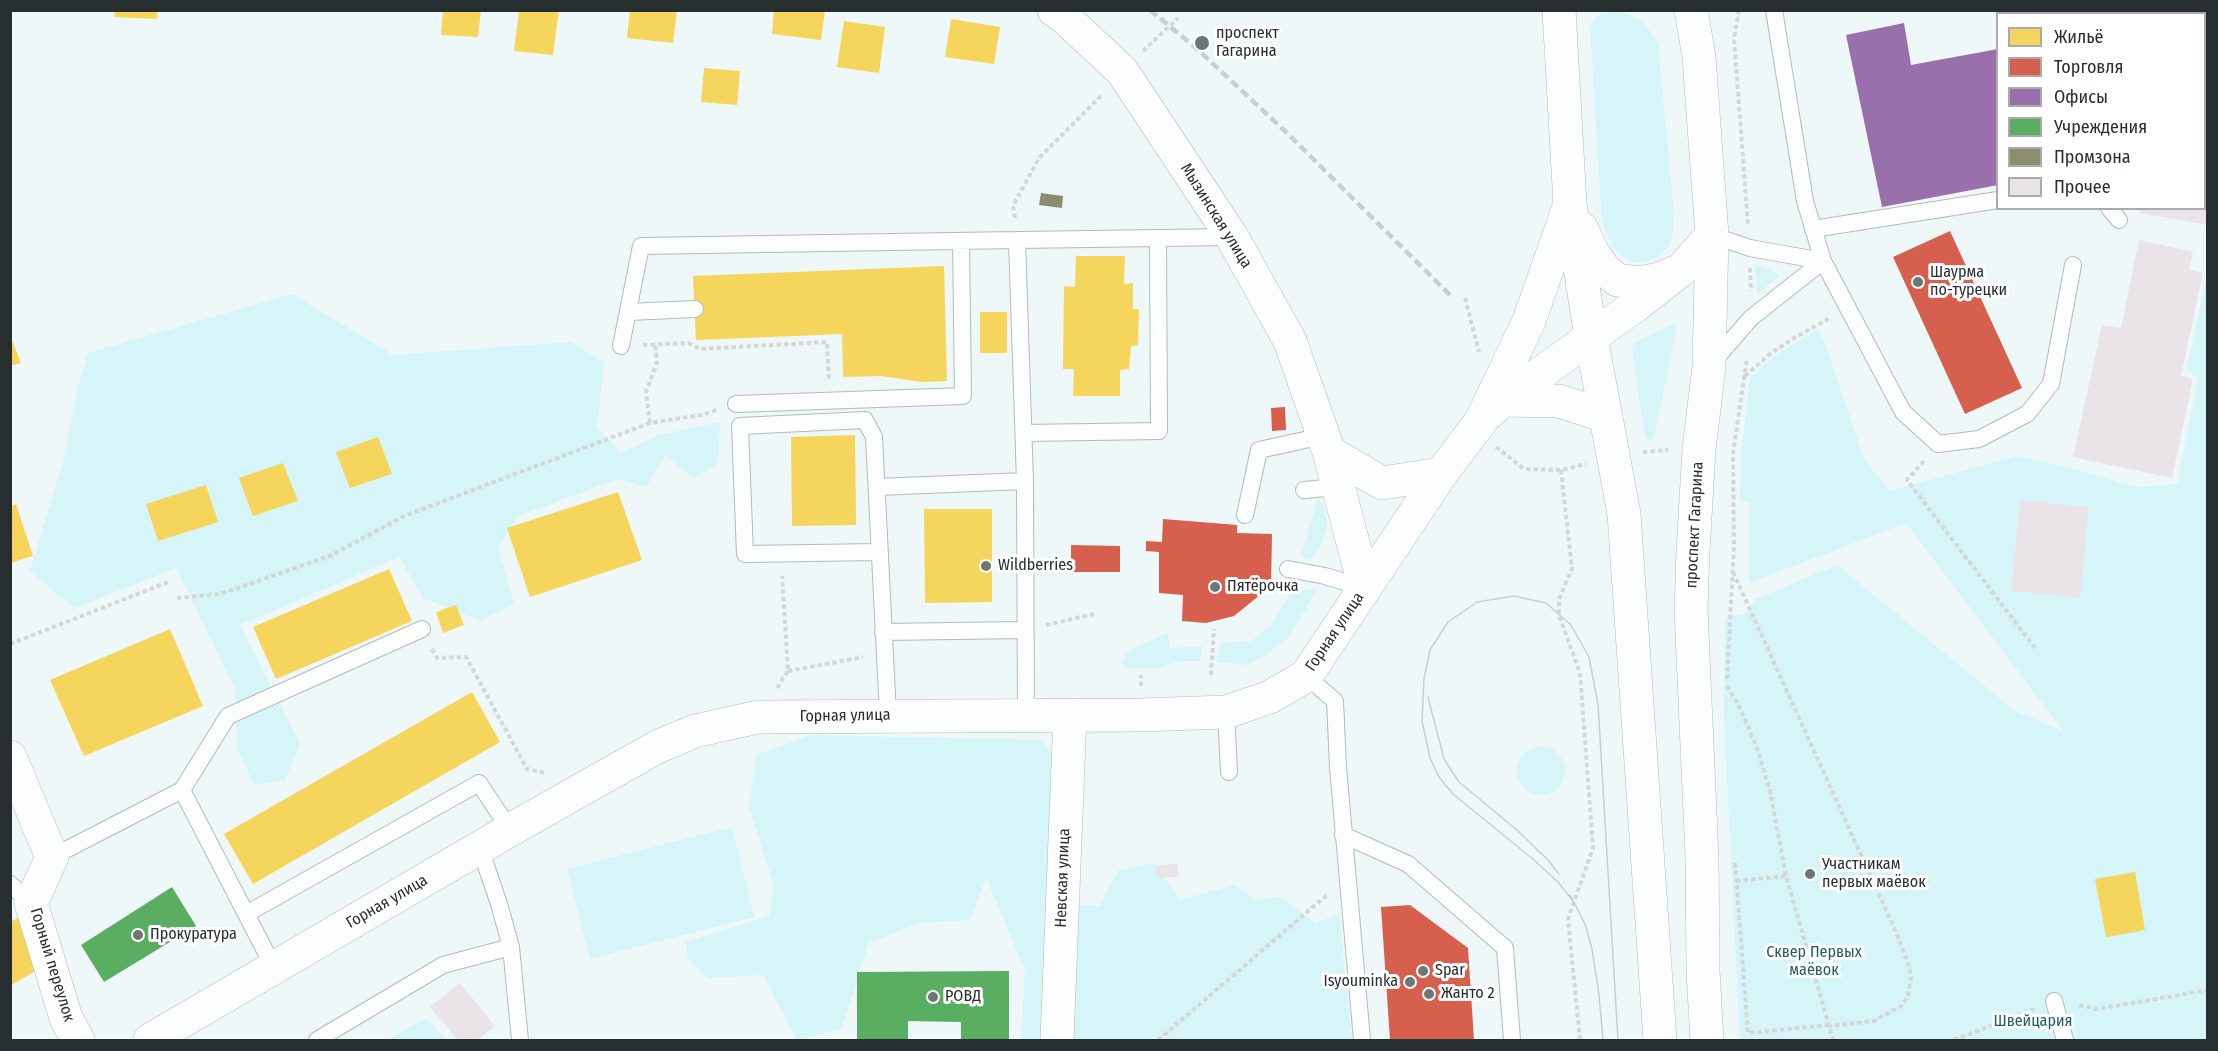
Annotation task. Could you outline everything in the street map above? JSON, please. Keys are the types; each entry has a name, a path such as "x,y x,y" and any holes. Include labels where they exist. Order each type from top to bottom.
{"main road":[{"name":"Мызинская улица","path":"1054,10 1122,70 1232,237 1290,341 1326,444 1365,588"},
{"path":"1559,10 1570,204 1591,337 1624,514 1660,1041"},
{"name":"проспект Гагарина","path":"1692,11 1699,57 1712,235 1708,366 1699,450 1691,610 1707,1041"},
{"path":"1570,204 1593,253 1604,269 1617,280 1639,284 1660,279 1681,270"},
{"name":"Горная улица","path":"1492,411 1529,321 1570,204"},
{"name":"Горная улица","path":"150,1041 510,830 657,747 694,731 758,717 1141,715 1226,712 1270,698 1306,676 1441,474 1492,411 1681,270 1712,235"},
{"path":"1492,411 1559,401 1606,416"},
{"path":"1326,444 1382,483 1441,474"},
{"name":"Невская улица","path":"1057,1041 1070,715"},
{"path":"10,757 52,857"},
{"name":"Горный переулок","path":"52,857 21,894 66,1018 78,1041"}],"lane":[{"path":"1774,10 1805,201 1822,261 1903,412 1938,444 1979,439 2027,414 2051,384 2073,265"},
{"path":"1813,229 1996,200"},
{"path":"1712,235 1749,248 1822,261"},
{"path":"621,346 641,246 1232,237"},
{"path":"1024,433 1159,431 1158,239"},
{"path":"1017,240 1025,481 1026,716"},
{"path":"736,404 963,396 961,242"},
{"path":"1708,366 1751,318 1822,261"},
{"path":"628,312 695,309"},
{"path":"879,552 745,554 740,426 865,420 874,437 888,715"},
{"path":"1245,515 1259,450 1326,444"},
{"path":"877,487 1025,481"},
{"path":"1304,490 1338,487"},
{"path":"1288,569 1325,576 1365,588"},
{"path":"52,857 182,790 228,716 423,629"},
{"path":"883,632 1025,630"},
{"path":"1306,676 1335,701 1343,835 1362,1041"},
{"path":"1226,712 1229,772"},
{"path":"246,914 479,783 510,830"},
{"path":"182,790 274,968"},
{"path":"1343,835 1408,864 1506,948 1512,1041"},
{"path":"480,848 511,947 520,1041"},
{"path":"318,1041 443,965 511,947"},
{"path":"2054,1001 2065,1041"}],"path":[{"path":"1158,37 1178,18"},
{"path":"1017,240 1013,206 1039,158 1099,100 1122,70"},
{"path":"1465,297 1480,354"},
{"path":"1744,377 1770,354 1794,338 1848,309"},
{"path":"621,346 688,343 700,349 827,342 830,389"},
{"path":"650,423 646,392 657,363 655,344"},
{"path":"177,598 219,594 330,556 404,516 650,423 701,415 736,404"},
{"path":"1938,444 1907,480 2034,648"},
{"path":"1562,470 1572,569 1559,599 1560,615 1580,673 1593,848 1568,919 1580,1041"},
{"path":"758,717 788,671 780,554"},
{"path":"1732,572 1896,932 1911,977 1908,996 1901,1006 1874,1021 1748,1033 1735,857"},
{"path":"10,644 171,581"},
{"path":"1025,630 1095,614"},
{"path":"423,629 437,658 466,657 527,769 549,774"},
{"path":"1211,675 1215,629"},
{"path":"788,671 884,653"},
{"path":"1726,696 1727,686 1739,706 1757,748 1770,791 1786,876 1833,1041"},
{"path":"1736,880 1786,876"},
{"path":"1158,1041 1347,878"},
{"path":"1954,1041 2054,1001 2097,1009 2208,990"}],"green space":[{"path":"1618,12 1644,23 1658,43 1674,213 1673,234 1668,247 1657,258 1646,262 1632,262 1622,256 1612,246 1602,222 1590,27 1595,18 1603,13"},
{"path":"1755,264 1780,275 1757,295"},
{"path":"2207,275 2207,1040 1740,1040 1724,716 1725,618 1746,613 1756,599 1837,565 2014,710 2064,732 1906,523 1749,583 1750,502 1740,501 1741,456 1750,378 1770,359 1817,329 1824,341 1865,461 1890,491 2016,456 2137,487 2177,484 2198,378 2186,370","holes":["2020,500 2089,507 2079,598 2011,591"]},
{"path":"292,294 393,355 570,342 604,362 597,428 621,453 659,435 720,422 718,463 694,478 665,456 646,487 618,479 518,516 498,547 514,604 481,621 423,598 399,557 240,625 300,744 285,780 254,785 238,750 235,689 176,568 74,608 30,571 62,465 79,383 88,353"},
{"path":"1673,324 1676,331 1654,438 1649,440 1645,438 1632,348 1634,343"},
{"path":"1318,497 1325,510 1327,527 1322,543 1310,560 1301,556"},
{"path":"1318,589 1288,638 1263,657 1245,665 1217,662 1220,643 1252,641 1272,624 1292,591"},
{"path":"1168,633 1170,648 1202,646 1200,661 1180,661 1158,668 1128,668 1122,662 1129,650"},
{"path":"812,735 1042,740 1053,756 1048,902 1099,906 1119,870 1154,863 1180,900 1235,885 1255,900 1281,897 1316,923 1339,914 1352,1040 1021,1040 1025,970 986,878 970,920 918,923 869,943 841,1029 797,1040 763,975 708,978 687,958 686,942 769,916 774,886 749,806 756,755"},
{"path":"1541,747 1558,754 1565,771 1558,788 1541,795 1524,788 1517,771 1524,754"},
{"path":"732,827 754,917 590,959 567,869"},
{"path":"426,1018 447,1040 387,1040"}],"building: Жильё":[{"path":"115,10 158,10 157,19 114,17"},
{"path":"443,10 481,10 478,37 441,35"},
{"path":"519,10 559,10 553,55 514,51"},
{"path":"630,10 677,10 673,43 627,38"},
{"path":"774,10 825,10 821,40 772,34"},
{"path":"951,19 1000,27 994,64 945,57"},
{"path":"844,21 885,27 879,73 837,67"},
{"path":"704,68 740,71 737,105 701,102"},
{"path":"1076,256 1125,256 1124,284 1133,283 1133,309 1139,309 1138,345 1131,346 1129,369 1120,370 1120,396 1073,396 1074,369 1063,369 1064,286 1075,287"},
{"path":"944,266 947,381 922,382 881,376 843,377 842,334 696,340 693,276"},
{"path":"980,312 1007,312 1007,353 980,353"},
{"path":"10,335 21,363 10,366"},
{"path":"855,435 856,525 792,526 791,437"},
{"path":"378,437 392,474 350,488 336,452"},
{"path":"283,463 298,501 253,516 239,478"},
{"path":"206,485 218,522 158,541 146,504"},
{"path":"618,492 642,560 530,597 507,528"},
{"path":"16,504 33,556 10,563 10,506"},
{"path":"924,509 992,509 992,602 925,603"},
{"path":"389,569 412,621 276,679 253,627"},
{"path":"456,605 464,625 443,633 436,612"},
{"path":"170,629 203,706 84,756 50,680"},
{"path":"472,692 500,742 253,884 224,834"},
{"path":"2135,872 2145,930 2106,937 2095,879"},
{"path":"18,918 47,964 10,986 10,922"}],"building: Торговля":[{"path":"1950,231 2022,388 1965,414 1893,257"},
{"path":"1285,407 1286,430 1272,431 1271,408"},
{"path":"1163,519 1237,525 1237,533 1272,534 1271,586 1234,616 1206,623 1182,621 1183,595 1159,593 1159,552 1146,551 1146,541 1162,542"},
{"path":"1071,545 1120,546 1120,572 1071,572"},
{"name":"Жанто 2","path":"1410,905 1468,948 1474,1040 1390,1040 1381,907"}],"building: Офисы":[{"path":"1904,23 1911,65 1996,49 1996,185 1882,207 1846,35"},
{"path":"2206,38 2208,39 2208,100 2206,100"},
{"path":"2206,101 2208,102 2208,124 2206,124"}],"building: Учреждения":[{"name":"Прокуратура","path":"172,887 196,926 104,982 81,945"},
{"name":"РОВД","path":"1009,971 1009,1040 961,1040 961,1022 908,1021 908,1040 857,1040 857,972"}],"building: Промзона":[{"path":"1041,193 1063,196 1062,208 1039,205"}],"building: Прочее":[{"path":"2206,126 2208,126 2208,225 2140,213 2141,210 2206,210"},
{"path":"2139,240 2193,252 2189,270 2203,273 2181,376 2193,379 2172,478 2073,457 2102,325 2121,328"},
{"path":"2020,500 2089,507 2080,598 2011,591"},
{"path":"1178,864 1178,877 1157,878 1156,865"},
{"path":"460,983 495,1026 478,1040 458,1040 430,1007"}],"tram line":[{"path":"1573,901 1558,882 1534,860 1453,794 1439,777 1430,758 1422,721 1424,679 1430,650 1448,622 1477,602 1514,596 1546,603 1571,625 1589,657 1598,704 1618,1040"},
{"path":"1428,697 1444,759 1459,782 1518,831 1559,874"},
{"path":"1570,895 1585,924 1592,949 1603,1040"}],"railway":[{"path":"1150,10 1196,48 1286,132 1450,295"}],"place":[{"name":"проспект Гагарина","path":"1202,43"},
{"name":"Шаурма по-турецки","path":"1918,282"},
{"name":"Wildberries","path":"986,566"},
{"name":"Пятёрочка","path":"1215,587"},
{"name":"Участникам первых маёвок","path":"1810,874"},
{"name":"Прокуратура","path":"138,935"},
{"name":"Spar","path":"1423,971"},
{"name":"Isyouminka","path":"1410,982"},
{"name":"Жанто 2","path":"1429,994"},
{"name":"РОВД","path":"933,997"}],"park label":[{"name":"Сквер Первых маёвок","path":"1814,962"},
{"name":"Швейцария","path":"2033,1022"}]}
